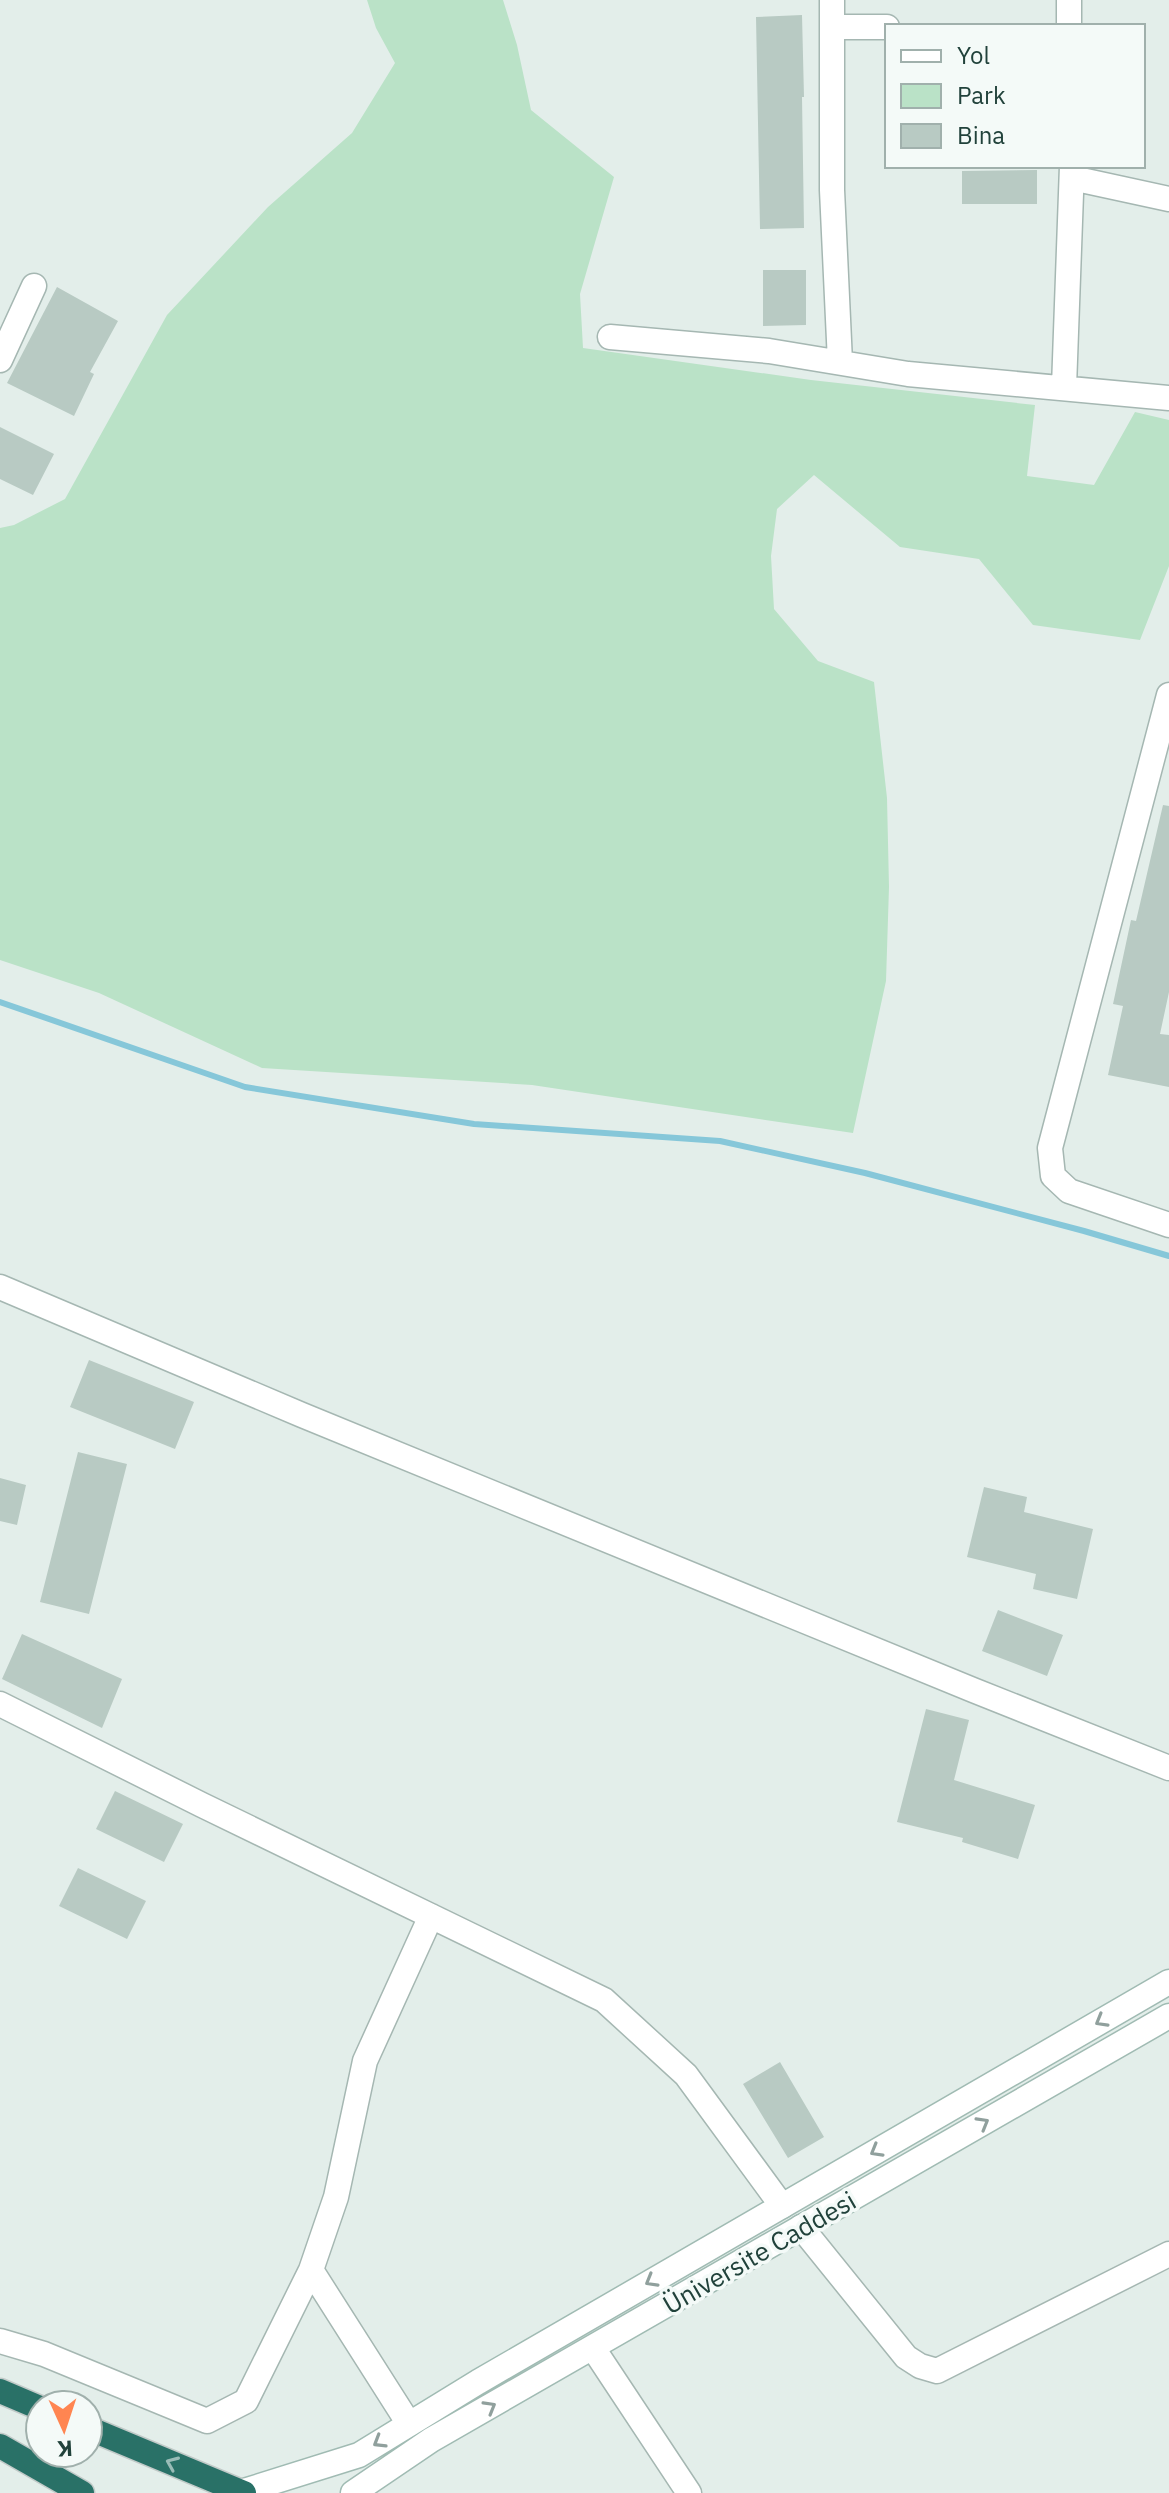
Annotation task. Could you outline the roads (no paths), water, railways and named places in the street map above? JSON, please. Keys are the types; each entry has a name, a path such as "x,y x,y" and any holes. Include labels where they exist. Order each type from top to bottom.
{"highway":[{"path":"0,2391 24,2401"},
{"path":"104,2435 241,2493"},
{"path":"0,2446 82,2493"}],"street":[{"path":"832,0 832,190 840,362"},
{"path":"1069,0 1069,24"},
{"path":"832,27 885,27"},
{"path":"1064,387 1072,172 1169,199"},
{"path":"0,360 34,286"},
{"path":"610,337 769,351 908,374 1169,398"},
{"path":"1169,695 1050,1148 1053,1176 1069,1191 1169,1225"},
{"path":"2,1296 1169,1768"},
{"path":"0,1704 11,1717 604,2000 686,2075 782,2206"},
{"path":"0,2341 44,2354 207,2421 246,2401 311,2270 336,2197 365,2061 431,1916"},
{"path":"241,2493 359,2455 1169,1982"},
{"name":"Üniversite Caddesi","path":"353,2493 409,2454 1169,2016"},
{"path":"801,2227 906,2357 920,2366 937,2371 1169,2254"},
{"path":"311,2270 409,2424"},
{"path":"593,2348 689,2493"},
{"path":"377,2493 409,2454"}],"waterway":[{"path":"0,1002 245,1087 474,1124 720,1141 865,1173 1169,1256"}]}
